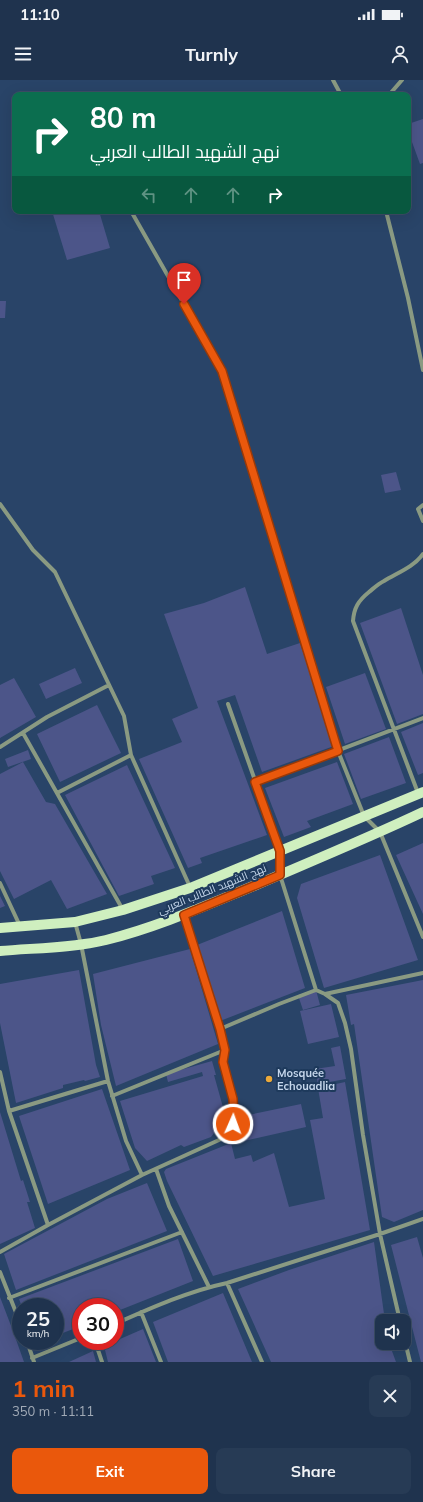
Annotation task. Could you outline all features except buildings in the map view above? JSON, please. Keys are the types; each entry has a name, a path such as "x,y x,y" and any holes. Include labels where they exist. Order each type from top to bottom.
{"main road":[{"name":"نهج الشهيد الطالب العربي","path":"0,928 75,922 123,910 190,888 421,793"},
{"name":"نهج الشهيد الطالب العربي","path":"0,951 81,944 111,938 184,915 380,832 423,812"}],"street":[{"path":"333,80 339,92"},
{"path":"392,92 402,80"},
{"path":"132,214 222,371 338,751 364,816 380,832 423,938"},
{"path":"387,214 408,298 423,370"},
{"path":"0,504 33,550 55,572 124,716 131,755 190,888"},
{"path":"423,505 418,509 423,521"},
{"path":"421,793 394,730 353,621 354,610 358,601 381,582 409,567 420,559 423,554"},
{"path":"0,747 47,717 109,685"},
{"path":"228,704 280,851 280,875 316,990"},
{"path":"255,782 423,718"},
{"path":"23,733 123,910"},
{"path":"57,793 131,755"},
{"path":"0,883 21,926"},
{"path":"0,1252 142,1175 218,1140 230,1129 234,1117 234,1106 223,1062 225,1050 220,1029 184,915"},
{"path":"75,922 81,944 108,1081 126,1141 142,1175"},
{"path":"325,994 423,973"},
{"path":"220,1029 316,990 338,1003 345,1023 351,1049 363,1135 380,1234 398,1314"},
{"path":"112,1096 225,1050"},
{"path":"0,1072 9,1112 48,1225"},
{"path":"9,1112 108,1081"},
{"path":"156,1169 170,1206 209,1287"},
{"path":"124,1320 209,1287 380,1234 423,1218"},
{"path":"9,1298 182,1232"},
{"path":"0,1272 12,1303"},
{"path":"227,1282 262,1362"},
{"path":"141,1312 161,1362"},
{"path":"30,1350 33,1360 72,1342"},
{"path":"98,1350 102,1362"},
{"path":"407,1350 410,1362"}],"place":[{"name":"Mosquée Echouadlia","path":"269,1079"}],"route":[{"path":"184,304 222,371 338,751 255,782 280,851 280,875 184,915 220,1029 225,1050 223,1062 233,1099 233,1124"}]}
